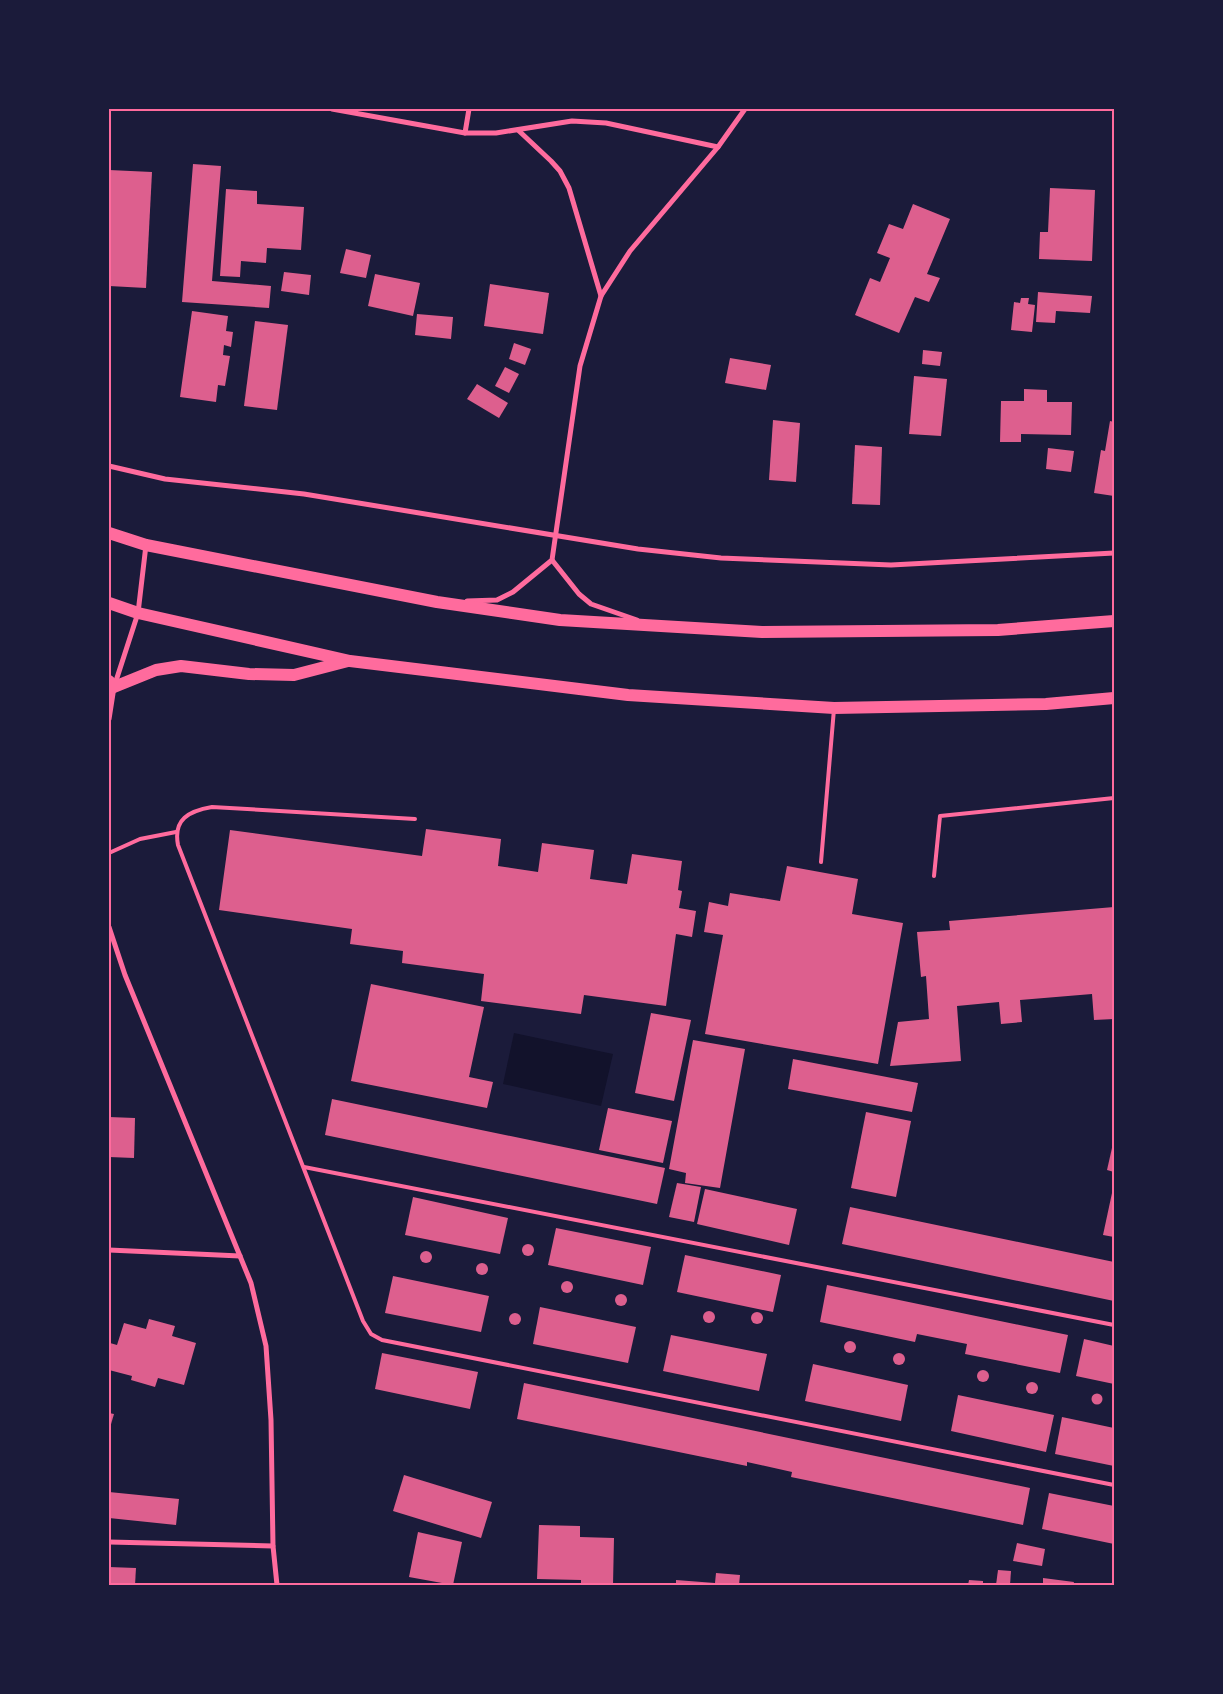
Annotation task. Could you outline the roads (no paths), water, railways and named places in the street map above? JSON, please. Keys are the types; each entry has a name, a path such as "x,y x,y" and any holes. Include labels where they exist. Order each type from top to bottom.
{"main road":[{"path":"109,533 146,545 437,602 560,620 762,632 998,630 1114,621"},
{"path":"109,603 138,613 350,661 628,695 834,708 1046,704 1114,698"},
{"path":"112,684 156,670 181,666 249,674 294,675 350,661"}],"street":[{"path":"332,109 465,133 518,130 572,121 606,123 718,147"},
{"path":"465,133 469,109"},
{"path":"437,602 497,600 513,592 552,560 557,536 580,366 600,296 630,251 718,147 745,109"},
{"path":"518,130 552,161 569,188 600,296"},
{"path":"109,466 165,479 304,494 638,549 721,558 891,565 1114,554"},
{"path":"109,719 112,684 138,613 146,545"},
{"path":"552,560 579,594 591,604 656,626"},
{"path":"109,927 125,975 251,1282 266,1346 271,1420 273,1546 277,1585"},
{"path":"109,1250 240,1256"},
{"path":"109,1542 273,1546"}],"lane":[{"path":"821,862 834,708"},
{"path":"934,876 940,816 1114,798"},
{"path":"415,818 212,807 187,815 178,824 176,832 178,844 363,1321 371,1334 382,1340 1114,1485"},
{"path":"109,853 140,839 176,832"},
{"path":"304,1167 1114,1325"}]}
